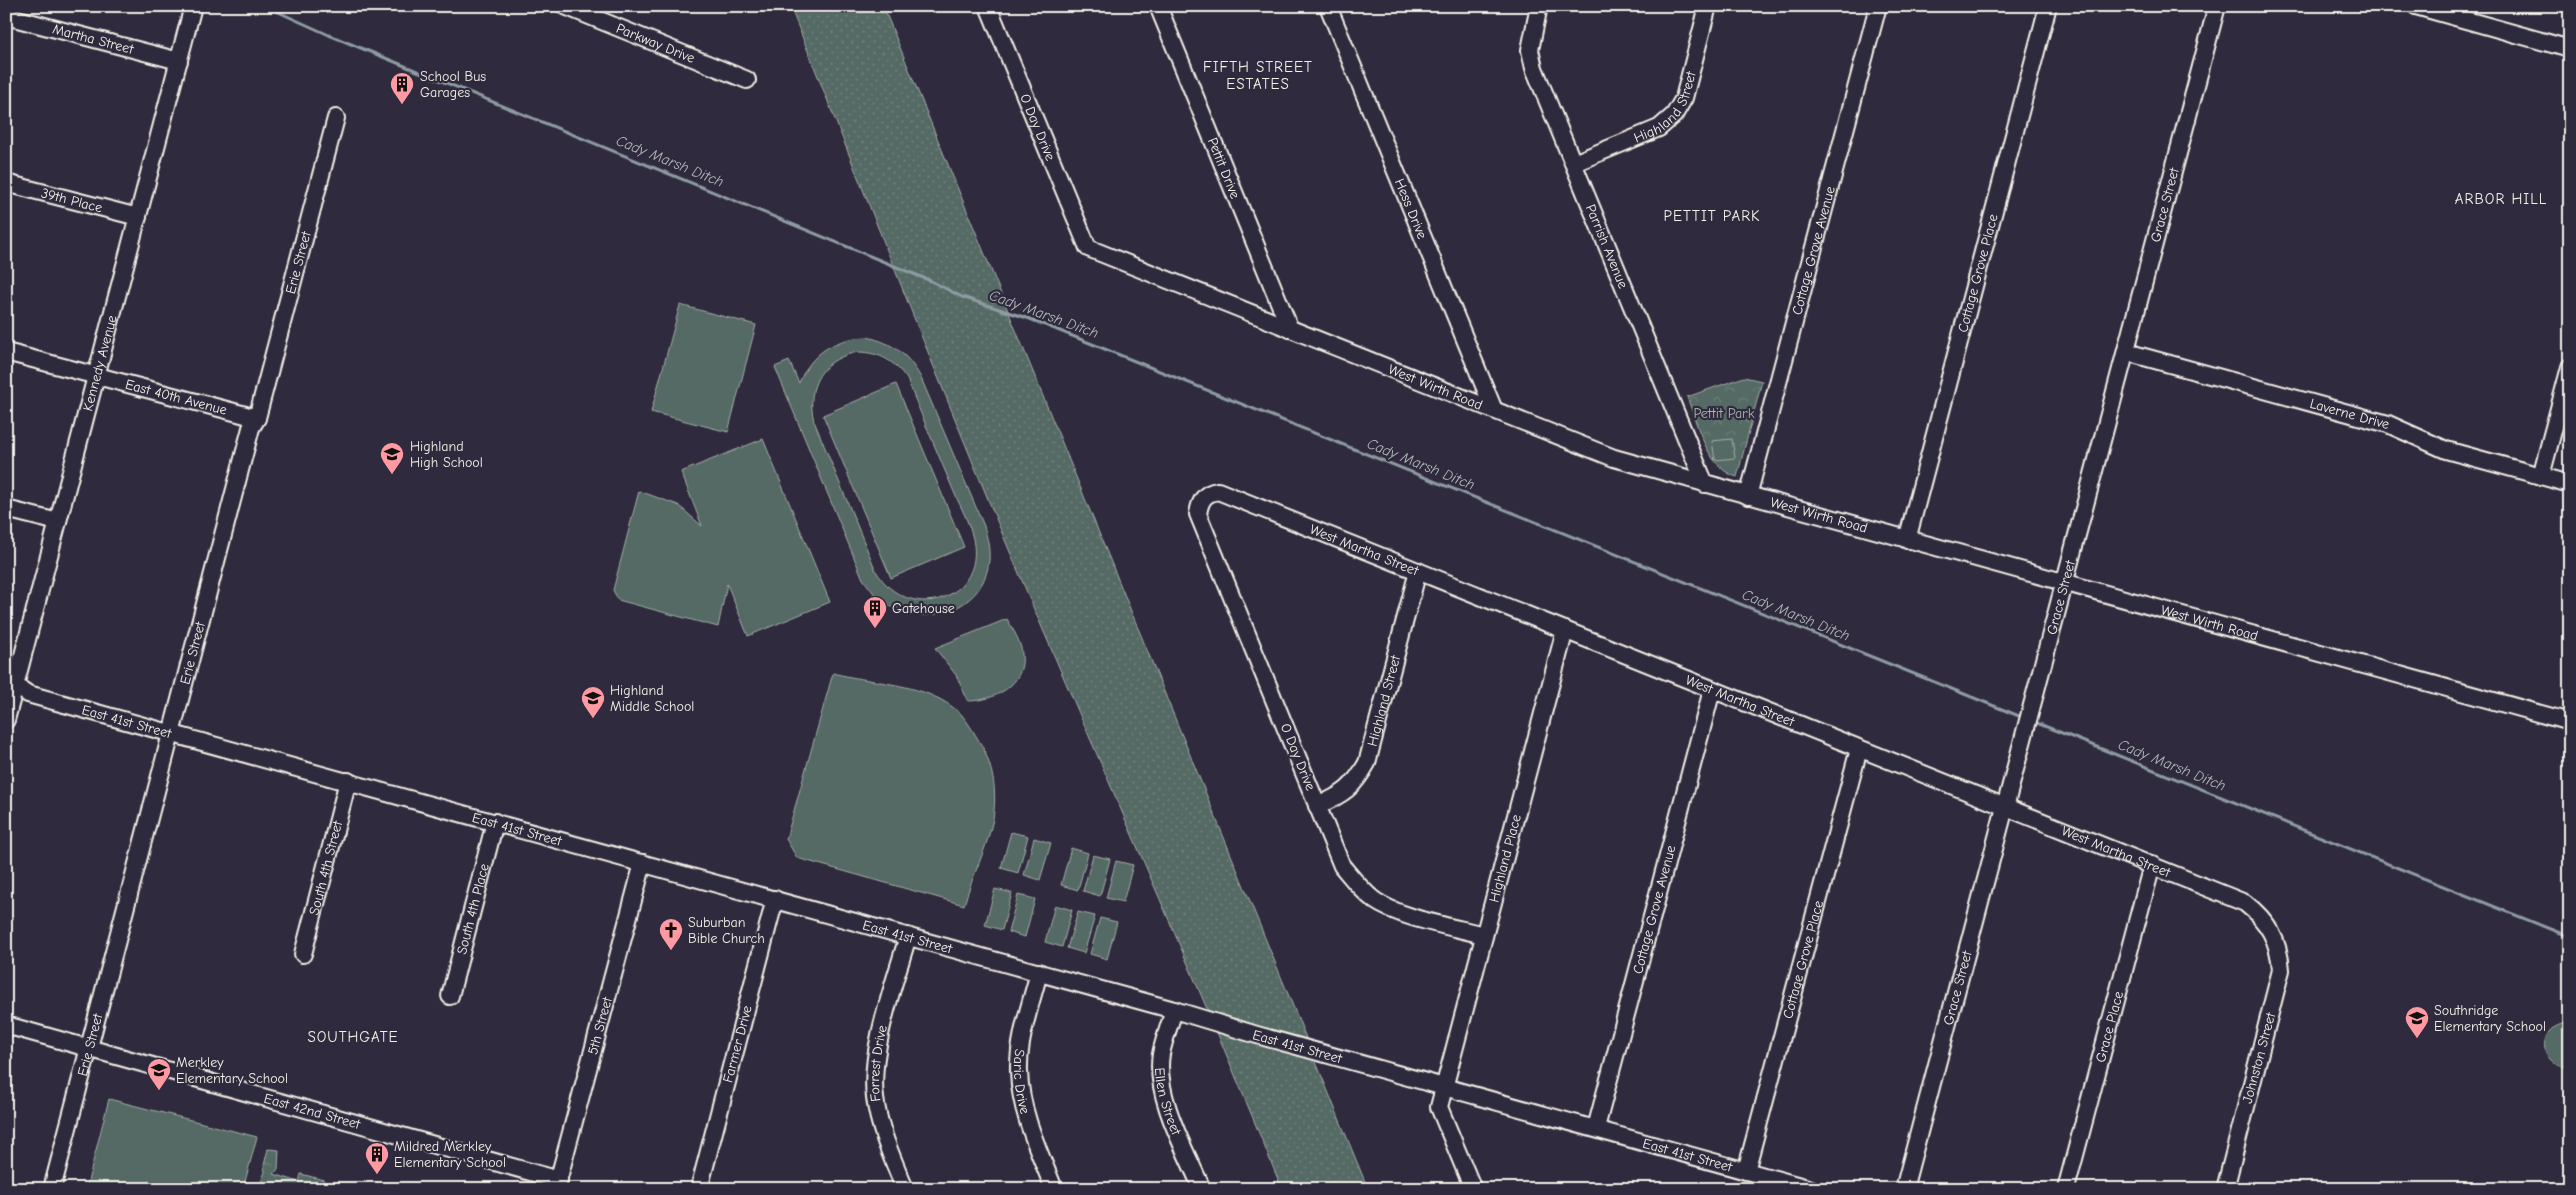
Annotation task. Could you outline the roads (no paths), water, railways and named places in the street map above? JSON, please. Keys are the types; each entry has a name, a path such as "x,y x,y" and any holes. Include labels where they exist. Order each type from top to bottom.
{"street":[{"name":"Kennedy Avenue","path":"6,720 11,682 58,522 193,6"},
{"name":"Parkway Drive","path":"565,6 747,80"},
{"name":"O Day Drive","path":"988,6 1088,248"},
{"name":"Pettit Drive","path":"1158,6 1290,329"},
{"name":"Hess Drive","path":"1328,6 1494,410"},
{"name":"Parrish Avenue","path":"1539,6 1530,50 1534,68 1705,484"},
{"name":"Highland Street","path":"1574,163 1660,128 1674,116 1684,98 1708,6"},
{"name":"Cottage Grove Avenue","path":"1748,496 1878,6"},
{"name":"Cottage Grove Place","path":"1907,540 2048,6"},
{"name":"Grace Street","path":"1904,1189 2033,708 2217,6"},
{"path":"2416,6 2570,48"},
{"name":"Martha Street","path":"6,16 179,61"},
{"name":"Erie Street","path":"52,1189 251,428 257,418 336,118"},
{"name":"39th Place","path":"6,183 138,217"},
{"name":"West Wirth Road","path":"1088,248 1614,458 2570,722"},
{"name":"East 40th Avenue","path":"6,352 257,418"},
{"name":"Laverne Drive","path":"2126,352 2388,424 2446,450 2570,484"},
{"path":"2541,476 2570,367"},
{"name":"West Martha Street","path":"1203,498 1210,492 1218,490 1859,749 2007,806 2238,900 2258,913 2270,928"},
{"name":"O Day Drive","path":"1203,498 1198,514 1342,866 1358,887 1375,901 1396,911 1484,935"},
{"path":"6,509 58,522"},
{"name":"Highland Street","path":"1318,806 1342,794 1356,782 1367,763 1418,571"},
{"name":"Highland Place","path":"1444,1086 1565,630"},
{"name":"East 41st Street","path":"11,682 28,694 172,732 1039,972 1257,1035 1811,1189"},
{"name":"Cottage Grove Avenue","path":"1596,1128 1712,690"},
{"name":"Cottage Grove Place","path":"1746,1171 1859,749"},
{"name":"South 4th Street","path":"303,954 348,781"},
{"name":"South 4th Place","path":"450,996 495,822"},
{"name":"5th Street","path":"557,1184 643,863"},
{"name":"Grace Place","path":"2066,1189 2152,865"},
{"name":"Farmer Drive","path":"698,1189 775,899"},
{"name":"Johnston Street","path":"2225,1189 2279,983 2280,958 2270,928"},
{"name":"Forrest Drive","path":"905,1189 879,1118 875,1096 875,1069 879,1042 908,936"},
{"name":"Saric Drive","path":"1039,972 1022,1038 1019,1070 1023,1099 1032,1135 1054,1189"},
{"name":"Ellen Street","path":"1174,1010 1161,1055 1161,1076 1166,1102 1202,1189"},
{"name":"East 42nd Street","path":"6,1025 78,1044 89,1049 557,1184"},
{"path":"1444,1086 1440,1106 1473,1189"}],"waterway":[{"name":"Cady Marsh Ditch","path":"265,6 329,35 931,281 962,297 1030,319 2024,718"},
{"name":"Cady Marsh Ditch","path":"2032,721 2570,937"}],"place":[{"name":"School Bus Garages","path":"402,105"},
{"name":"Highland High School","path":"392,475"},
{"name":"Gatehouse","path":"875,629"},
{"name":"Highland Middle School","path":"593,719"},
{"name":"Suburban Bible Church","path":"671,951"},
{"name":"Southridge Elementary School","path":"2417,1039"},
{"name":"Merkley Elementary School","path":"159,1091"},
{"name":"Mildred Merkley Elementary School","path":"377,1175"}],"district":[{"name":"FIFTH STREET ESTATES","path":"1258,76"},
{"name":"ARBOR HILL","path":"2501,199"},
{"name":"PETTIT PARK","path":"1712,216"},
{"name":"SOUTHGATE","path":"353,1037"}],"park label":[{"name":"Pettit Park","path":"1724,413"}]}
